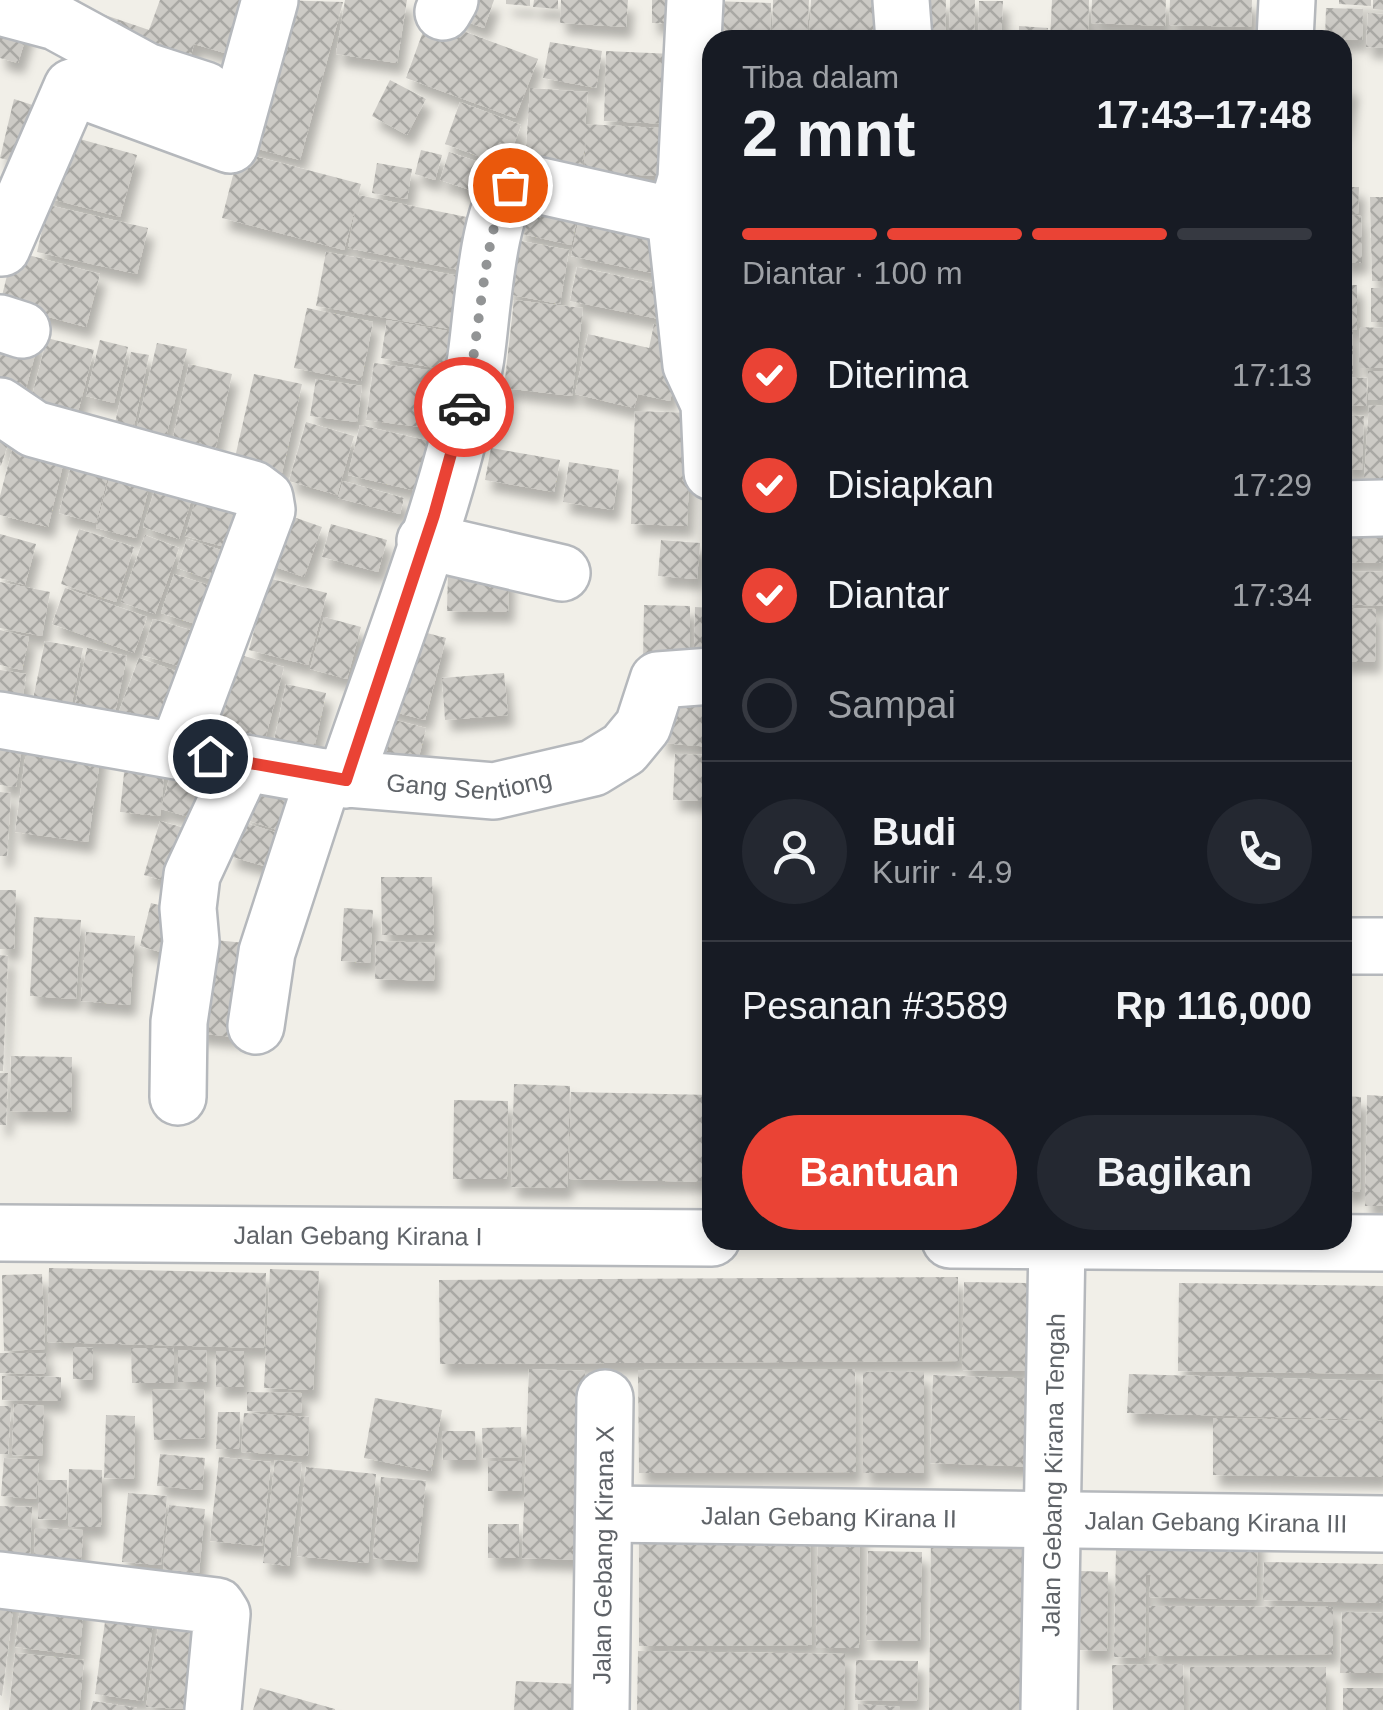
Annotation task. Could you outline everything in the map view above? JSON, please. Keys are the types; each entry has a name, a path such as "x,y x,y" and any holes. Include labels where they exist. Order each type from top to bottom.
{"street":[{"path":"0,249 72,87 230,145 270,0"},
{"path":"695,0 699,132 675,216 691,365 702,389"},
{"path":"901,0 903,30"},
{"path":"1286,30 1287,0"},
{"path":"0,7 56,22 146,71 206,90"},
{"path":"256,1026 268,952 425,542 475,366 495,224 510,185 519,181 675,216"},
{"path":"0,406 34,429 254,488 265,498 267,510 178,748"},
{"path":"1352,509 1383,508"},
{"path":"425,542 562,573"},
{"name":"Gang Sentiong","path":"0,720 178,748 242,764 335,779 494,791 593,768 636,738 658,680 702,677"},
{"path":"178,1097 179,1022 192,942 188,894 192,875 242,764"},
{"path":"1352,946 1383,946"},
{"name":"Jalan Gebang Kirana I","path":"0,1233 702,1238"},
{"path":"1352,1242 1383,1242"},
{"name":"Jalan Gebang Kirana Tengah","path":"1049,1710 1057,1250"},
{"name":"Jalan Gebang Kirana X","path":"601,1710 605,1398"},
{"name":"Jalan Gebang Kirana II","path":"604,1514 1052,1521"},
{"name":"Jalan Gebang Kirana III","path":"1052,1521 1383,1524"},
{"path":"0,1580 217,1606 221,1627 213,1710"}],"building":[{"path":"160,0 251,0 235,56 194,44 188,67 99,34 105,15 149,30"},
{"path":"278,0 343,2 300,160 239,144"},
{"path":"345,0 407,0 397,63 336,54"},
{"path":"463,0 494,0 484,28 456,18"},
{"path":"506,0 530,0 530,6 506,4"},
{"path":"534,0 558,0 558,9 533,7"},
{"path":"561,0 628,0 626,27 560,23"},
{"path":"652,0 690,0 689,25 652,23"},
{"path":"773,0 809,0 808,30 772,30"},
{"path":"811,0 897,0 898,30 810,30"},
{"path":"917,0 946,0 945,30 916,30"},
{"path":"950,0 975,0 974,30 949,30"},
{"path":"1052,0 1089,0 1088,30 1050,30"},
{"path":"1092,0 1166,0 1165,26 1091,23"},
{"path":"1170,0 1252,0 1251,27 1169,25"},
{"path":"1339,0 1371,0 1371,6 1339,4"},
{"path":"1373,0 1383,0 1383,10 1373,9"},
{"path":"712,1 771,3 770,30 711,30"},
{"path":"979,1 1003,1 1002,30 978,30"},
{"path":"1326,8 1363,9 1362,40 1352,40 1352,30 1325,30"},
{"path":"1368,13 1383,14 1383,48 1366,47"},
{"path":"428,18 538,59 515,118 406,78"},
{"path":"30,24 18,63 0,58 0,32"},
{"path":"1019,26 1048,28 1048,30 1019,30"},
{"path":"550,42 602,51 596,88 543,78"},
{"path":"606,51 673,54 670,124 604,121"},
{"path":"390,80 426,99 407,135 372,116"},
{"path":"530,88 588,92 585,124 678,129 676,177 584,172 586,134 582,169 525,165"},
{"path":"14,99 48,110 33,167 0,158"},
{"path":"460,102 521,125 506,166 445,144"},
{"path":"62,134 137,155 120,217 44,197"},
{"path":"421,150 442,155 435,180 415,174"},
{"path":"239,152 361,184 358,195 491,222 480,274 348,248 357,201 344,250 222,218"},
{"path":"449,152 491,166 482,194 440,180"},
{"path":"377,163 412,169 407,199 372,193"},
{"path":"529,186 582,198 571,245 518,233"},
{"path":"1352,187 1359,187 1358,214 1352,214"},
{"path":"702,195 702,219 696,219"},
{"path":"1370,197 1383,197 1383,281 1372,281"},
{"path":"48,205 148,228 137,274 37,252"},
{"path":"580,214 671,232 662,275 571,256"},
{"path":"1352,215 1361,215 1362,263 1352,263"},
{"path":"690,222 702,224 702,261 683,257"},
{"path":"516,240 569,250 560,304 506,294"},
{"path":"13,251 100,274 86,327 0,304"},
{"path":"326,252 460,276 450,329 316,306"},
{"path":"577,267 667,286 659,319 570,301"},
{"path":"1352,285 1357,285 1357,330 1352,330"},
{"path":"1371,288 1383,288 1383,322 1371,322"},
{"path":"514,300 583,308 572,396 504,388"},
{"path":"307,308 373,322 361,381 294,368"},
{"path":"387,320 458,333 451,371 381,358"},
{"path":"654,324 686,332 670,401 638,394 634,408 575,394 588,334 649,348"},
{"path":"1360,327 1383,328 1383,368 1359,368"},
{"path":"0,329 39,340 22,403 0,397"},
{"path":"47,338 94,350 72,435 25,423"},
{"path":"100,340 128,347 114,403 86,396"},
{"path":"157,343 187,349 163,450 133,443"},
{"path":"131,352 149,355 129,449 110,445"},
{"path":"374,363 460,374 452,431 366,420"},
{"path":"189,364 232,374 215,451 172,442"},
{"path":"1368,371 1383,371 1383,400 1368,400"},
{"path":"254,374 302,384 282,473 234,462"},
{"path":"1352,377 1367,378 1366,406 1352,405"},
{"path":"316,379 362,386 357,422 310,416"},
{"path":"1369,405 1383,406 1383,495 1363,494"},
{"path":"635,411 692,413 687,526 631,524"},
{"path":"0,413 16,418 1,466 0,465"},
{"path":"1352,415 1364,416 1362,470 1352,470"},
{"path":"306,422 354,436 337,495 289,481"},
{"path":"360,425 446,445 434,495 348,475"},
{"path":"17,431 68,444 48,527 0,515 0,496"},
{"path":"76,446 113,455 96,523 59,513"},
{"path":"491,448 560,460 554,492 485,480"},
{"path":"114,461 153,471 136,538 96,528"},
{"path":"569,462 619,470 613,510 563,502"},
{"path":"162,467 198,479 179,539 143,527"},
{"path":"343,481 404,498 400,514 338,498"},
{"path":"201,482 248,496 232,549 185,536"},
{"path":"282,513 322,527 304,577 264,563"},
{"path":"1352,514 1383,514 1383,563 1352,562"},
{"path":"331,524 387,540 378,572 322,557"},
{"path":"79,529 134,547 116,602 61,584"},
{"path":"0,534 36,544 25,585 0,578"},
{"path":"145,535 179,548 155,614 121,602"},
{"path":"187,539 246,558 236,588 177,568"},
{"path":"661,540 700,543 697,579 658,576"},
{"path":"1352,571 1383,572 1383,606 1352,604"},
{"path":"448,572 509,573 508,612 447,611"},
{"path":"174,574 230,592 217,631 161,613"},
{"path":"268,578 327,593 308,665 249,650"},
{"path":"0,582 50,592 42,636 0,628"},
{"path":"65,588 147,617 134,653 52,624"},
{"path":"644,605 690,606 690,662 643,661"},
{"path":"695,607 702,607 702,659 694,659"},
{"path":"1352,608 1376,609 1375,662 1352,662"},
{"path":"324,617 361,627 347,679 310,669"},
{"path":"153,619 210,636 199,672 142,655"},
{"path":"404,627 446,638 425,720 383,709"},
{"path":"0,630 29,637 22,670 0,665"},
{"path":"45,641 83,648 70,712 32,704"},
{"path":"87,648 127,656 113,722 73,714"},
{"path":"233,653 284,667 264,743 213,730"},
{"path":"139,658 196,678 176,734 118,714"},
{"path":"0,670 26,674 22,704 0,701"},
{"path":"504,673 508,715 445,720 442,678"},
{"path":"666,678 702,681 702,746 661,743"},
{"path":"286,684 326,693 314,749 274,741"},
{"path":"375,715 426,728 415,773 363,760"},
{"path":"0,731 24,735 16,787 0,785"},
{"path":"28,737 102,747 88,842 15,832"},
{"path":"176,753 230,768 214,824 161,809"},
{"path":"126,754 166,759 160,816 120,812"},
{"path":"675,754 702,755 702,801 673,800"},
{"path":"258,771 308,787 293,835 243,819"},
{"path":"0,792 11,793 7,856 0,856"},
{"path":"160,821 202,833 186,887 144,875"},
{"path":"239,821 288,836 278,870 229,856"},
{"path":"381,877 432,877 434,935 382,935"},
{"path":"0,890 16,890 14,949 0,949"},
{"path":"151,903 185,912 174,956 140,946"},
{"path":"344,908 373,910 370,963 341,961"},
{"path":"34,917 81,920 76,999 30,996"},
{"path":"86,932 135,936 130,1005 81,1001"},
{"path":"205,939 255,944 245,1038 195,1033"},
{"path":"376,941 435,943 434,981 375,979"},
{"path":"0,955 8,956 3,1071 0,1071"},
{"path":"11,1056 72,1057 71,1112 10,1111"},
{"path":"0,1073 8,1073 6,1125 0,1125"},
{"path":"514,1084 570,1086 567,1188 511,1187"},
{"path":"571,1092 702,1095 702,1182 569,1179"},
{"path":"1367,1095 1383,1096 1383,1206 1365,1206"},
{"path":"1352,1097 1361,1097 1360,1192 1352,1192"},
{"path":"454,1100 508,1101 507,1179 453,1179"},
{"path":"49,1268 266,1273 264,1348 47,1342"},
{"path":"270,1269 319,1271 313,1390 264,1388"},
{"path":"42,1274 45,1349 4,1351 2,1275"},
{"path":"958,1277 959,1361 440,1364 439,1280"},
{"path":"964,1282 1027,1283 1025,1371 962,1370"},
{"path":"1179,1283 1383,1286 1383,1374 1178,1371"},
{"path":"73,1347 93,1348 92,1380 73,1379"},
{"path":"131,1348 174,1348 174,1383 132,1383"},
{"path":"178,1350 206,1350 207,1382 178,1382"},
{"path":"216,1351 244,1351 244,1387 216,1387"},
{"path":"0,1353 46,1353 46,1374 0,1373"},
{"path":"529,1369 585,1371 578,1560 522,1558"},
{"path":"855,1369 856,1472 639,1473 638,1370"},
{"path":"863,1372 924,1372 924,1473 863,1473"},
{"path":"1129,1374 1383,1381 1382,1420 1127,1413"},
{"path":"933,1375 1043,1379 1040,1467 930,1463"},
{"path":"2,1376 61,1377 61,1401 2,1400"},
{"path":"204,1389 205,1438 154,1440 152,1390"},
{"path":"247,1392 302,1393 301,1413 247,1411"},
{"path":"375,1398 442,1410 431,1471 364,1458"},
{"path":"14,1404 44,1406 42,1456 12,1455"},
{"path":"0,1406 11,1406 8,1454 0,1454"},
{"path":"218,1412 240,1412 239,1449 216,1449"},
{"path":"244,1413 309,1417 308,1456 241,1452"},
{"path":"106,1415 135,1416 134,1479 104,1478"},
{"path":"1213,1418 1383,1421 1383,1477 1213,1475"},
{"path":"521,1427 522,1457 483,1458 482,1428"},
{"path":"442,1431 475,1431 476,1460 443,1460"},
{"path":"160,1454 205,1458 202,1490 157,1486"},
{"path":"219,1457 271,1462 262,1546 210,1541"},
{"path":"4,1458 39,1460 36,1499 1,1496"},
{"path":"275,1460 302,1463 289,1566 263,1563"},
{"path":"488,1461 522,1461 522,1491 488,1491"},
{"path":"306,1467 376,1474 368,1563 297,1556"},
{"path":"69,1469 102,1470 101,1527 68,1527"},
{"path":"381,1477 426,1481 417,1562 373,1558"},
{"path":"39,1480 67,1480 66,1520 38,1519"},
{"path":"128,1493 167,1496 161,1565 122,1562"},
{"path":"169,1505 205,1509 199,1573 163,1569"},
{"path":"0,1506 32,1507 30,1556 0,1555"},
{"path":"488,1524 519,1524 519,1558 488,1558"},
{"path":"810,1525 812,1645 639,1646 639,1529"},
{"path":"818,1527 860,1528 859,1648 816,1648"},
{"path":"35,1528 83,1530 81,1566 34,1564"},
{"path":"931,1533 1040,1535 1038,1710 929,1710"},
{"path":"1258,1534 1256,1600 1149,1597 1151,1575 1146,1575 1145,1658 1114,1657 1116,1548"},
{"path":"868,1551 922,1552 920,1641 866,1640"},
{"path":"1264,1562 1383,1564 1383,1603 1263,1600"},
{"path":"1081,1571 1108,1572 1107,1651 1080,1650"},
{"path":"0,1584 16,1586 2,1696 0,1695"},
{"path":"23,1585 86,1592 79,1655 15,1647"},
{"path":"108,1600 155,1606 143,1701 95,1694"},
{"path":"162,1600 217,1608 202,1710 146,1707"},
{"path":"1149,1606 1333,1607 1333,1654 1149,1656"},
{"path":"1342,1612 1383,1613 1383,1673 1340,1673"},
{"path":"638,1651 845,1654 844,1710 637,1710"},
{"path":"15,1653 84,1660 79,1710 9,1710"},
{"path":"856,1660 918,1661 917,1701 855,1700"},
{"path":"1183,1664 1184,1710 1113,1710 1112,1665"},
{"path":"1190,1667 1326,1667 1326,1710 1190,1710"},
{"path":"516,1681 575,1684 573,1710 514,1710"},
{"path":"260,1688 335,1709 335,1710 253,1710"},
{"path":"1343,1688 1383,1688 1383,1710 1343,1710"},
{"path":"93,1701 137,1708 137,1710 91,1710"},
{"path":"858,1704 900,1707 900,1710 858,1710"}],"way so far":[{"path":"464,407 475,366 495,224 510,185"}],"route":[{"path":"210,756 346,780 434,515 464,407"}]}
